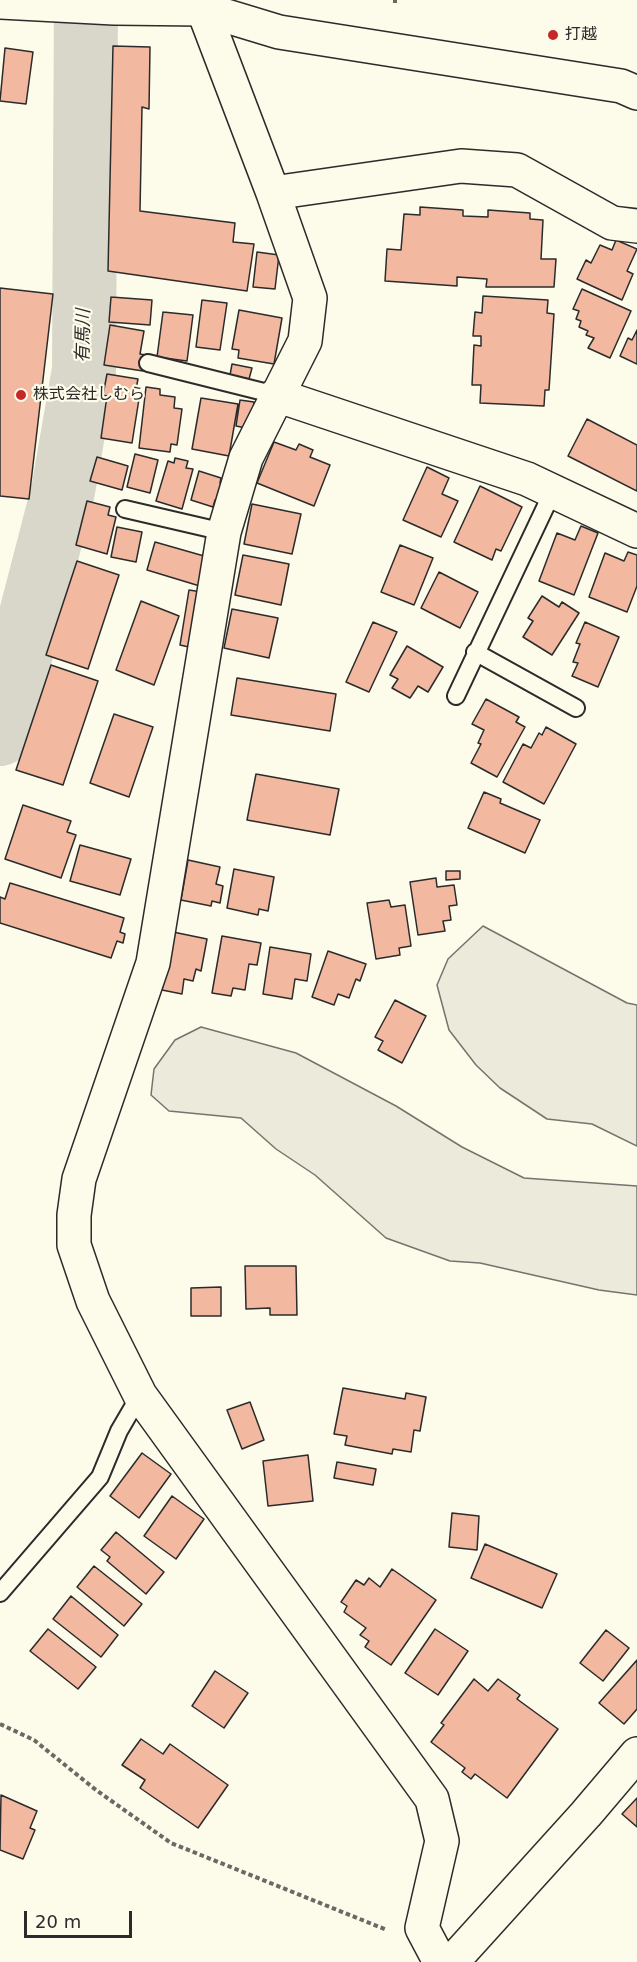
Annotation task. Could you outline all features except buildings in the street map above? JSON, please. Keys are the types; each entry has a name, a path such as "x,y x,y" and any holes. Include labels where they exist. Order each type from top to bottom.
{"street":[{"path":"0,2 114,8 204,4 279,32 632,87"},
{"path":"204,4 310,298 305,341 276,394 246,458 224,532 153,963 79,1179 74,1215 74,1245 93,1301 140,1395 432,1799 442,1841 422,1928 441,1957 637,1754"},
{"path":"273,193 461,166 517,170 612,222 637,226"},
{"path":"276,394 527,479 637,531"}],"lane":[{"path":"148,363 276,394"},
{"path":"456,696 553,491"},
{"path":"125,509 224,532"},
{"path":"475,652 576,708"},
{"path":"0,1593 100,1477 118,1431 140,1395"}],"path":[{"path":"0,1724 34,1740 96,1790 171,1843 441,1957"}],"shaded area":[{"path":"483,926 627,1003 637,1005 637,1146 592,1124 547,1119 500,1088 476,1065 449,1030 437,985 448,959"},
{"path":"201,1027 296,1053 396,1106 462,1147 524,1178 637,1186 637,1295 599,1290 480,1263 450,1261 386,1238 315,1175 276,1149 241,1118 169,1111 151,1095 154,1069 175,1040"}],"waterway":[{"name":"有馬川","path":"0,734 63,491 84,370 86,0"}],"place":[{"name":"打越","path":"553,35"},
{"name":"株式会社しむら","path":"21,395"}]}
